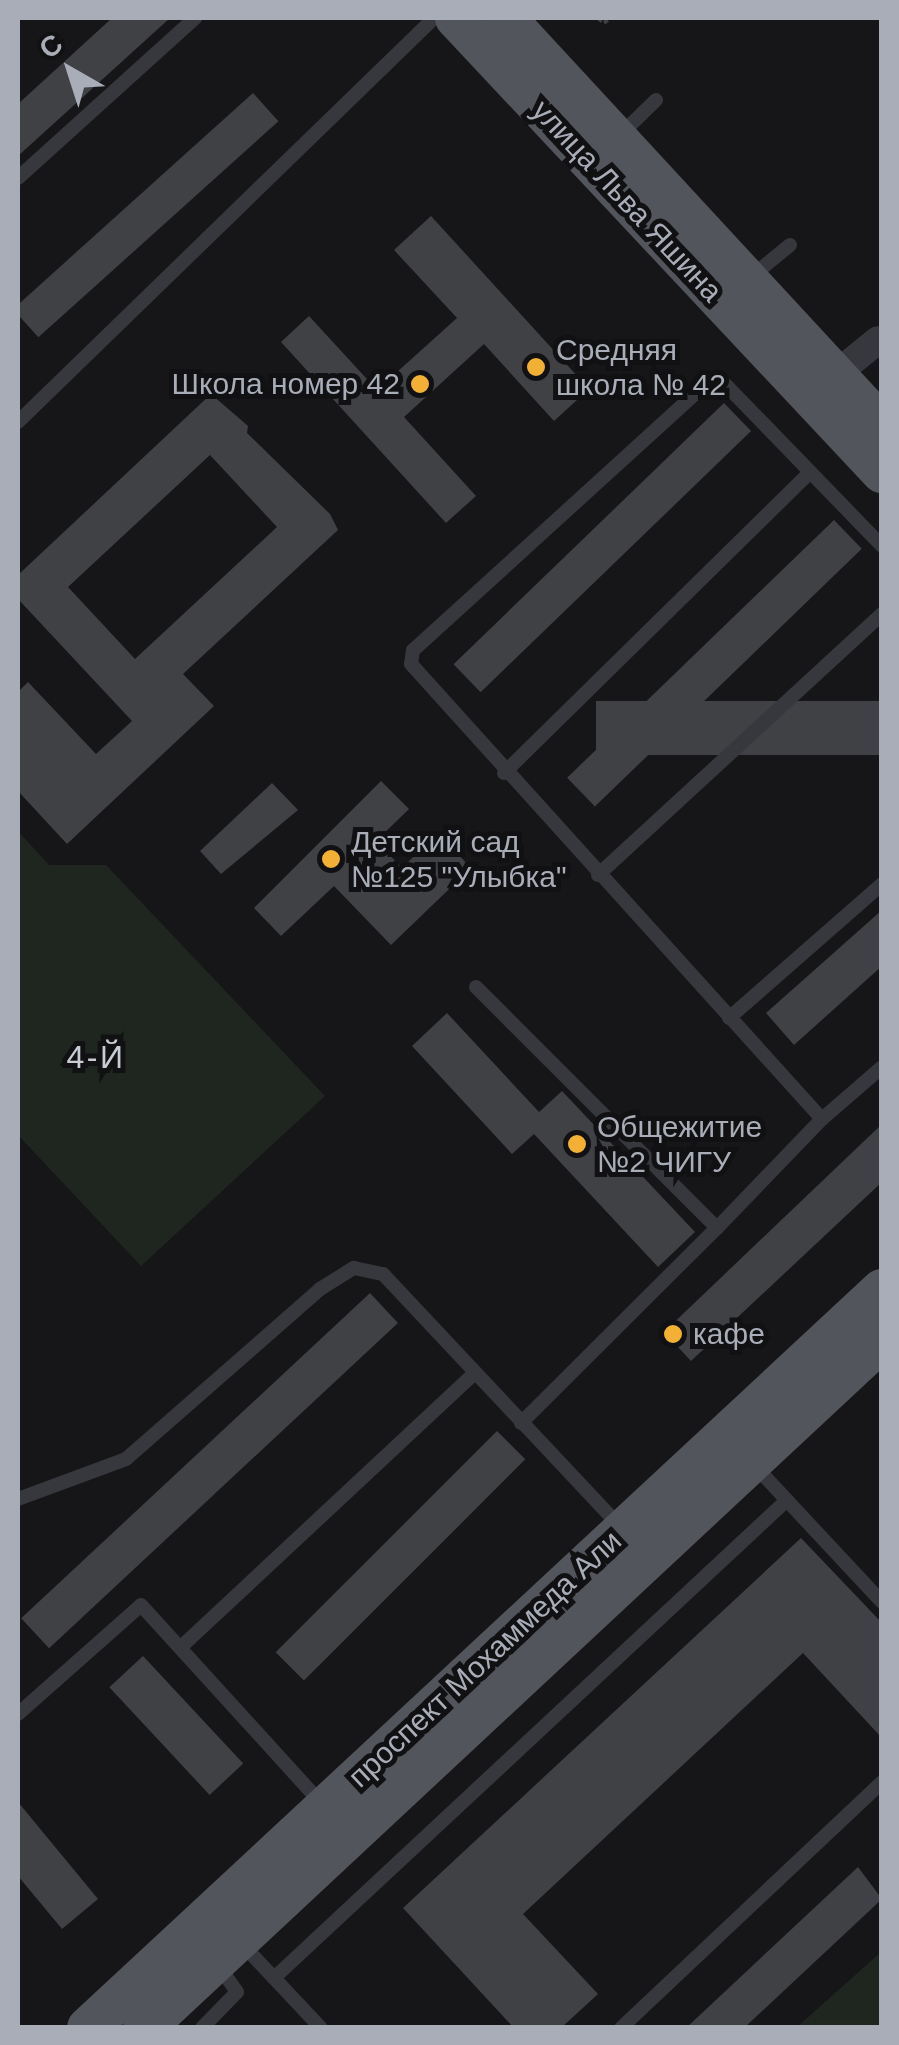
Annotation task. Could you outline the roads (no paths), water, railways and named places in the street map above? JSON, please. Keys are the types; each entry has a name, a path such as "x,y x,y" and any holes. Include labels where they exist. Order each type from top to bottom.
{"main road":[{"name":"улица Льва Яшина","path":"456,18 882,472"},
{"name":"улица Льва Яшина","path":"506,18 882,426"},
{"name":"проспект Мохаммеда Али","path":"88,2028 882,1290"},
{"name":"проспект Мохаммеда Али","path":"144,2028 882,1340"}],"street":[{"path":"835,375 880,338"}],"lane":[{"path":"18,178 196,18"},
{"path":"18,422 434,18"},
{"path":"618,138 656,100"},
{"path":"747,280 790,246"},
{"path":"822,1119 417,677 413,650 708,382 729,388 882,546"},
{"path":"504,774 810,472"},
{"path":"598,876 882,614"},
{"path":"728,1018 882,884"},
{"path":"476,987 717,1228"},
{"path":"522,1424 822,1119 882,1067"},
{"path":"18,1499 126,1459 320,1289 354,1268 383,1274 624,1530"},
{"path":"180,1647 474,1374"},
{"path":"752,1462 882,1602"},
{"path":"274,1978 787,1500"},
{"path":"18,1714 138,1605 324,1807"},
{"path":"621,2028 882,1782"},
{"path":"226,1951 274,1978 321,2028"},
{"path":"202,2028 238,1992 226,1951"}],"place":[{"name":"Средняя школа № 42","path":"536,367"},
{"name":"Школа номер 42","path":"420,384"},
{"name":"Детский сад №125 \"Улыбка\"","path":"331,859"},
{"name":"Общежитие №2 ЧИГУ","path":"577,1144"},
{"name":"кафе","path":"673,1334"}],"district":[{"name":"4-Й","path":"96,1057"}]}
